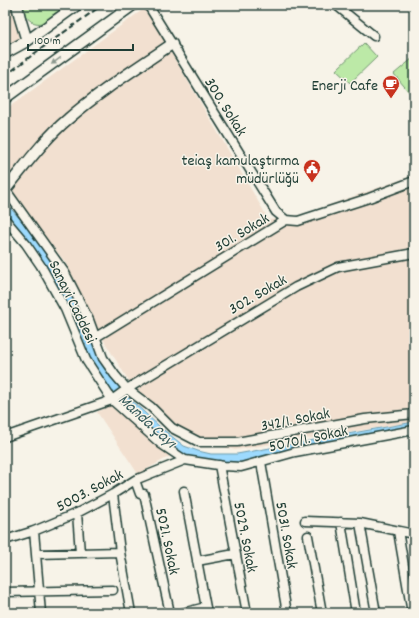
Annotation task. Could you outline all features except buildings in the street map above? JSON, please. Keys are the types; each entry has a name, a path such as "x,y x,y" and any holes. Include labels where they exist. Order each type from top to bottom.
{"main road":[{"path":"18,5 20,18 27,40"},
{"path":"5,53 27,40 77,5"},
{"path":"5,98 133,5"},
{"path":"5,190 36,152 68,119 104,91 172,44"}],"street":[{"name":"300. Sokak","path":"148,5 276,212 286,220"},
{"path":"336,5 374,36"},
{"name":"301. Sokak","path":"96,336 286,220 302,219 369,198 414,181"},
{"name":"342/1. Sokak","path":"5,190 65,273 89,320 103,358 115,375 127,388 151,406 172,428 199,442 237,442 365,419 414,415"},
{"name":"Sanayi Caddesi","path":"5,219 26,244 41,266 65,309 86,360 112,400"},
{"name":"302. Sokak","path":"112,400 127,388 300,285 338,267 414,253"},
{"path":"5,437 112,400 161,444 185,460"},
{"name":"5070/1. Sokak","path":"185,460 241,467 295,452 414,430"},
{"name":"5003. Sokak","path":"5,540 34,531 77,513 113,494 135,480 185,460"},
{"name":"5031. Sokak","path":"261,462 287,613"},
{"name":"5029. Sokak","path":"219,465 247,613"},
{"name":"5021. Sokak","path":"135,480 140,494 144,494 170,613"},
{"name":"5021. Sokak","path":"184,491 196,561 207,610"},
{"path":"113,494 120,552 132,613"},
{"path":"77,513 80,553"},
{"path":"305,521 360,523 414,534"},
{"path":"341,522 356,613"},
{"path":"360,523 376,613"},
{"path":"34,531 41,613"},
{"path":"398,531 412,613"},
{"path":"308,536 322,613"},
{"path":"36,554 120,552"},
{"path":"196,561 235,554"},
{"path":"5,592 113,590"},
{"path":"182,613 207,610"}],"shaded area":[{"path":"5,5 15,5 20,48 5,58"},
{"path":"145,8 269,220 298,216 414,175 414,422 235,450 184,437 135,391 98,331 66,263 5,186 5,110"},
{"path":"114,404 172,455 138,474 97,412"}],"green space":[{"path":"20,5 67,5 44,23 35,23 25,15"},
{"path":"364,43 377,57 350,83 336,70"},
{"path":"413,58 414,59 414,98 394,74"}],"water":[{"name":"Manda Çayı","path":"5,202 34,235 64,280 84,320 102,362 115,383 160,427 184,446 211,454 237,454 414,422 414,430 228,465 209,463 186,456 156,437 111,394 90,361 29,242 5,214"}],"railway":[{"path":"5,76 102,5"}],"place":[{"name":"Enerji Cafe","path":"391,99"},
{"name":"teiaş kamulaştırma müdürlüğü","path":"312,183"}]}
